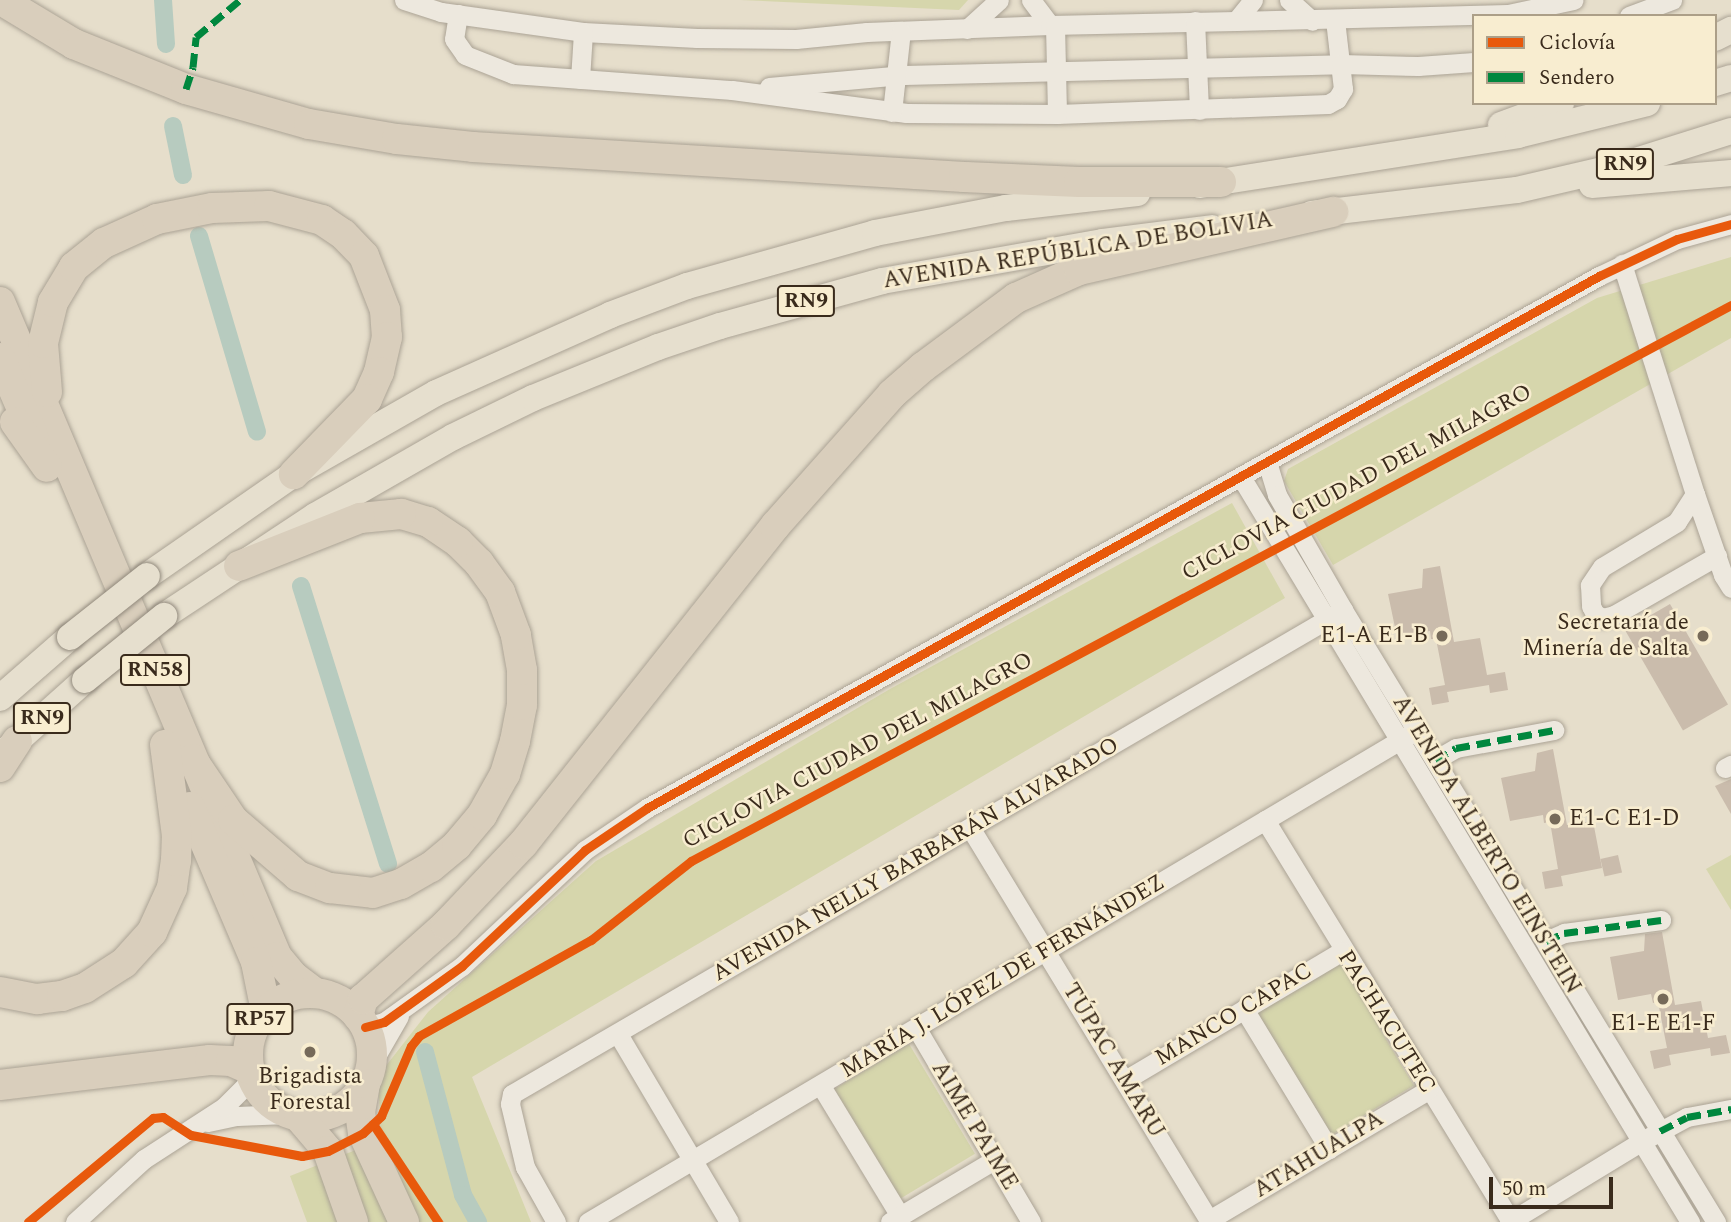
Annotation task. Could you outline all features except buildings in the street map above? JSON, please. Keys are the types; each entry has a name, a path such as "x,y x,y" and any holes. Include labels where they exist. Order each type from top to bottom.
{"highway":[{"path":"1,0 74,44 186,89 309,124 397,139 473,147 964,177 1079,182 1221,182"},
{"path":"53,430 43,343 53,302 74,267 104,243 182,212 248,205 292,210 322,220 343,234 364,256 385,310 387,337 379,372 366,399 345,425 294,474"},
{"path":"404,1222 363,1133 360,1112 369,1074 371,1045 361,1021 359,1007 370,991 455,916 523,844 775,526 892,394 923,367 1016,298 1079,270 1333,212"},
{"name":"RN58","path":"0,302 192,759 246,912 265,1011"},
{"name":"RN58","path":"0,358 165,745 246,912 293,977 315,993"},
{"path":"0,402 47,467"},
{"path":"192,759 233,820 298,876 330,888 373,893 401,884 431,867 457,845 482,815 505,774 515,741 522,705 522,670 516,635 500,592 480,563 457,542 428,522 401,514 360,518 239,566"},
{"path":"0,992 37,999 62,996 85,988 124,963 152,932 172,888 176,861 177,836 165,745"},
{"path":"0,767 9,749"},
{"name":"RP57","path":"250,1074 247,1048 253,1028 265,1011 288,997 315,993 346,1005 361,1021"},
{"path":"0,1085 211,1060 231,1061 250,1074 269,1101 293,1116 328,1151 353,1222"},
{"path":"293,1116 319,1118 338,1112 354,1100 369,1074"}],"main road":[{"path":"1430,150 1555,105"},
{"name":"AVENIDA REPÚBLICA DE BOLIVIA","path":"0,698 70,637 147,576 294,474 436,393 610,315 687,286 875,233 1006,208 1221,182 1430,150 1518,135 1639,105"},
{"name":"AVENIDA REPÚBLICA DE BOLIVIA","path":"9,749 85,680 164,616 239,566 383,475 453,436 608,366 720,327 871,284 950,267 1103,242 1517,190 1620,166 1731,131"},
{"path":"1517,190 1731,173"}],"street":[{"path":"404,0 458,14 583,32 697,38 796,39 901,31 1053,25 1312,21 1472,14"},
{"path":"967,29 999,0"},
{"path":"1031,0 1053,25 1057,114"},
{"path":"1236,21 1253,0"},
{"path":"1289,0 1312,21"},
{"path":"1483,14 1508,13 1574,0"},
{"path":"1634,14 1672,0"},
{"path":"458,14 454,39 465,55 513,74 732,90 892,112 1057,114 1328,104 1337,99 1343,89 1335,20"},
{"path":"1195,21 1199,110"},
{"path":"892,112 901,31"},
{"path":"580,79 583,32"},
{"path":"732,90 896,76 1472,62"},
{"path":"361,1021 384,1022 403,1010 462,966 585,850 647,808 1622,264 1677,239 1731,225"},
{"path":"1622,264 1695,494 1731,588"},
{"name":"AVENIDA ALBERTO EINSTEIN","path":"1267,462 1277,495 1335,614"},
{"name":"AVENIDA ALBERTO EINSTEIN","path":"1241,477 1335,614 1408,734 1690,1222"},
{"path":"1695,494 1677,522 1602,567 1590,586 1591,606 1595,614 1603,618 1614,615 1717,556"},
{"name":"AVENIDA NELLY BARBARÁN ALVARADO","path":"556,1222 525,1167 510,1104 512,1094 971,829 1335,614"},
{"path":"1435,760 1457,748 1554,730"},
{"name":"AVENIDA ALBERTO EINSTEIN","path":"1408,734 1435,760 1716,1222"},
{"name":"MARÍA J. LÓPEZ DE FERNÁNDEZ","path":"588,1222 693,1163 1408,734"},
{"name":"PACHACUTEC","path":"1265,820 1342,951 1510,1221"},
{"name":"TÚPAC AMARU","path":"971,829 1209,1221"},
{"path":"1546,942 1563,933 1661,920"},
{"name":"MANCO CAPAC","path":"1125,1080 1342,951"},
{"path":"1244,1009 1329,1149"},
{"path":"369,1074 385,1035 403,1010"},
{"name":"AIME PAIME","path":"917,1029 1031,1222"},
{"path":"618,1034 729,1222"},
{"path":"75,1222 123,1176 190,1127 224,1107 250,1074"},
{"path":"821,1086 895,1219 994,1160"},
{"name":"ATAHUALPA","path":"1209,1221 1428,1090"},
{"path":"1510,1221 1642,1141 1687,1117 1731,1109"},
{"path":"190,1127 237,1116 293,1116"}],"green space":[{"path":"740,0 968,0 959,10"},
{"path":"1731,257 1731,338 1333,565 1284,481 1288,469 1597,298"},
{"path":"1232,503 1285,598 472,1077 531,1222 307,1222 290,1176 381,1140 378,1076 428,1012 596,861 890,689"},
{"path":"1731,855 1731,910 1706,869"},
{"path":"1336,956 1414,1085 1330,1136 1252,1006"},
{"path":"909,1044 975,1154 894,1202 828,1092"}],"waterway":[{"path":"163,0 166,44"},
{"path":"173,126 183,175"},
{"path":"199,236 257,432"},
{"path":"301,586 388,864"},
{"path":"425,1052 463,1195 478,1222"}],"marked path":[{"path":"186,89 193,67 196,37 240,0"},
{"path":"1435,760 1456,748 1554,730"},
{"path":"1546,941 1564,933 1661,920"},
{"path":"1660,1131 1687,1117 1731,1109"}],"cycle path":[{"path":"365,1027 384,1022 462,966 585,850 647,808 1599,276 1677,239 1731,224"},
{"name":"CICLOVIA CIUDAD DEL MILAGRO","path":"28,1222 153,1118 163,1117 191,1135 302,1156 328,1151 363,1133 381,1116 411,1046 419,1036 591,940 691,861 1731,305"},
{"path":"373,1124 438,1222"}],"place":[{"name":"E1-A E1-B","path":"1442,636"},
{"name":"Secretaría de Minería de Salta","path":"1703,636"},
{"name":"E1-C E1-D","path":"1555,819"},
{"name":"E1-E E1-F","path":"1663,999"},
{"name":"Brigadista Forestal","path":"310,1052"}]}
